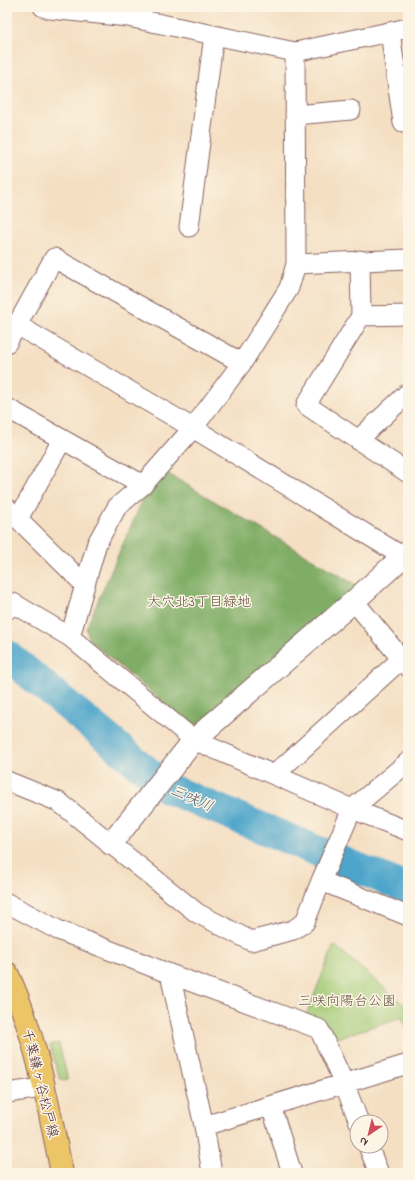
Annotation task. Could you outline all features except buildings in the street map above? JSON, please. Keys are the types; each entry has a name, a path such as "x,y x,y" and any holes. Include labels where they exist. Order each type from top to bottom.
{"main road":[{"name":"千葉鎌ヶ谷松戸線","path":"7,973 27,1023 37,1055 62,1173"}],"street":[{"path":"43,7 50,9 128,12 214,35 295,52 399,30 403,124"},
{"path":"189,227 214,35"},
{"path":"70,637 97,543 117,507 143,485 193,428 242,363 289,288 296,264 295,52"},
{"path":"295,115 351,110"},
{"path":"7,343 54,258 242,363"},
{"path":"296,264 408,259"},
{"path":"360,260 361,316 306,405 408,473"},
{"path":"361,316 408,315"},
{"path":"17,325 405,554 354,601 194,740 111,844"},
{"path":"358,440 408,393"},
{"path":"7,408 143,485"},
{"path":"62,440 12,513 85,585"},
{"path":"274,775 406,660 354,601"},
{"path":"7,610 13,603 70,637 194,740 352,809 408,831"},
{"path":"7,781 60,802 197,913 251,941 293,930 305,922 352,809 408,762"},
{"path":"321,881 408,916"},
{"path":"7,903 58,930 170,974 319,1029 344,1083 356,1114"},
{"path":"170,974 204,1126 212,1173"},
{"path":"204,1126 408,1064"},
{"path":"7,1093 35,1088 43,1084"},
{"path":"271,1106 292,1173"},
{"path":"371,1154 379,1173"}],"green space":[{"name":"大穴北3丁目緑地","path":"165,472 358,586 199,724 187,723 89,640 86,628 145,494"},
{"name":"三咲向陽台公園","path":"334,945 408,1008 408,1031 402,1017 331,1040 305,1018"},
{"path":"59,1043 68,1080 63,1081 59,1077 50,1045"}],"waterway":[{"name":"三咲川","path":"7,655 167,788 408,889"}]}
